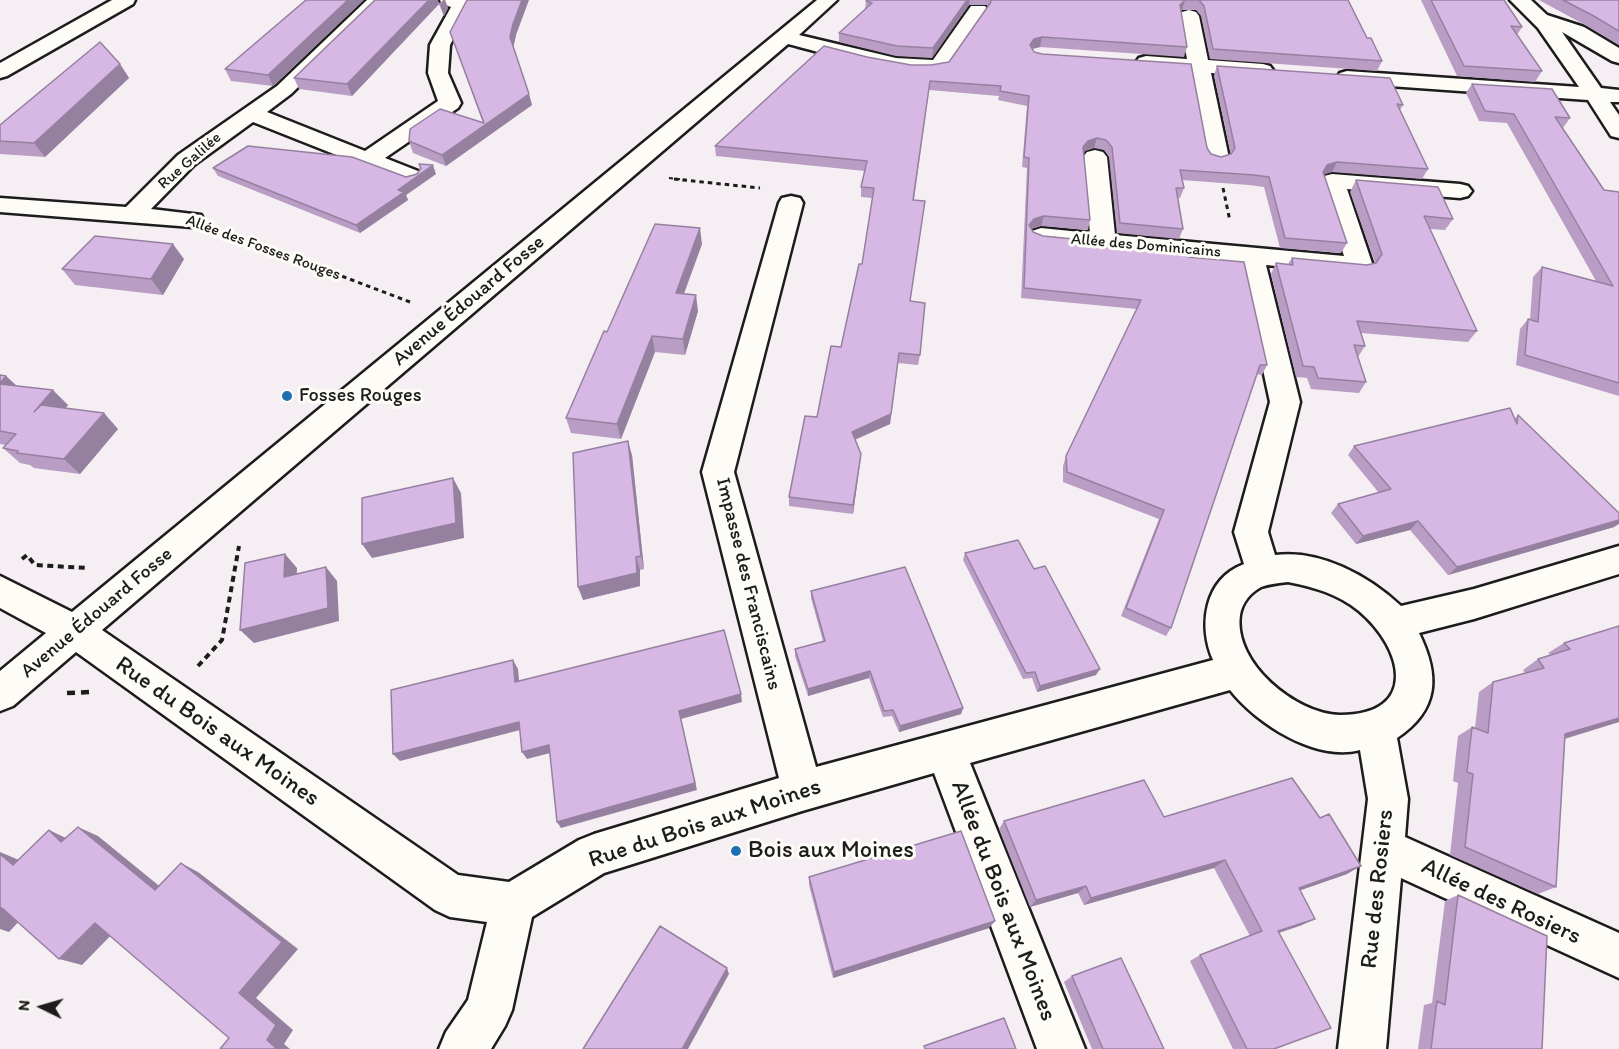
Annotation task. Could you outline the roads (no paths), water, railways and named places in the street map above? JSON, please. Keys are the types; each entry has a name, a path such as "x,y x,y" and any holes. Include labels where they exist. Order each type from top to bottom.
{"street":[{"path":"0,72 126,0"},
{"name":"Rue Galilée","path":"134,213 186,160 284,90 378,0"},
{"path":"367,160 450,103 438,73 440,45 462,4 449,0"},
{"name":"Avenue Édouard Fosse","path":"0,694 828,0"},
{"path":"1519,0 1534,11 1619,131"},
{"path":"784,37 896,64 939,66 978,10"},
{"path":"1189,16 1217,158"},
{"path":"1540,19 1576,31 1619,57"},
{"path":"1131,61 1280,72"},
{"path":"1327,75 1619,96"},
{"path":"251,114 410,176"},
{"path":"1095,157 1103,242"},
{"name":"Allée des Dominicains","path":"1041,236 1360,266 1332,181 1460,191"},
{"name":"Impasse des Franciscains","path":"791,202 718,472 802,791"},
{"name":"Allée des Fosses Rouges","path":"0,205 134,213 192,220"},
{"path":"1244,255 1285,402 1251,532 1263,572"},
{"path":"1395,623 1474,604 1619,560"},
{"path":"1288,568 1318,573 1347,584 1373,601 1395,623 1410,648 1416,674 1412,698 1399,718 1376,730 1348,734 1316,729 1285,715 1257,695 1236,671 1224,645 1221,620 1227,599 1242,582 1263,572 1288,568"},
{"name":"Rue du Bois aux Moines","path":"0,591 75,631 450,895 513,904 594,855 802,791 1236,671"},
{"name":"Rue des Rosiers","path":"1362,1049 1388,799 1376,730"},
{"name":"Allée du Bois aux Moines","path":"946,753 1061,1049"},
{"name":"Allée des Rosiers","path":"1382,848 1619,956"},
{"path":"463,1049 489,1010 513,904"}],"place":[{"name":"Fosses Rouges","path":"287,396"},
{"name":"Bois aux Moines","path":"736,851"}]}
